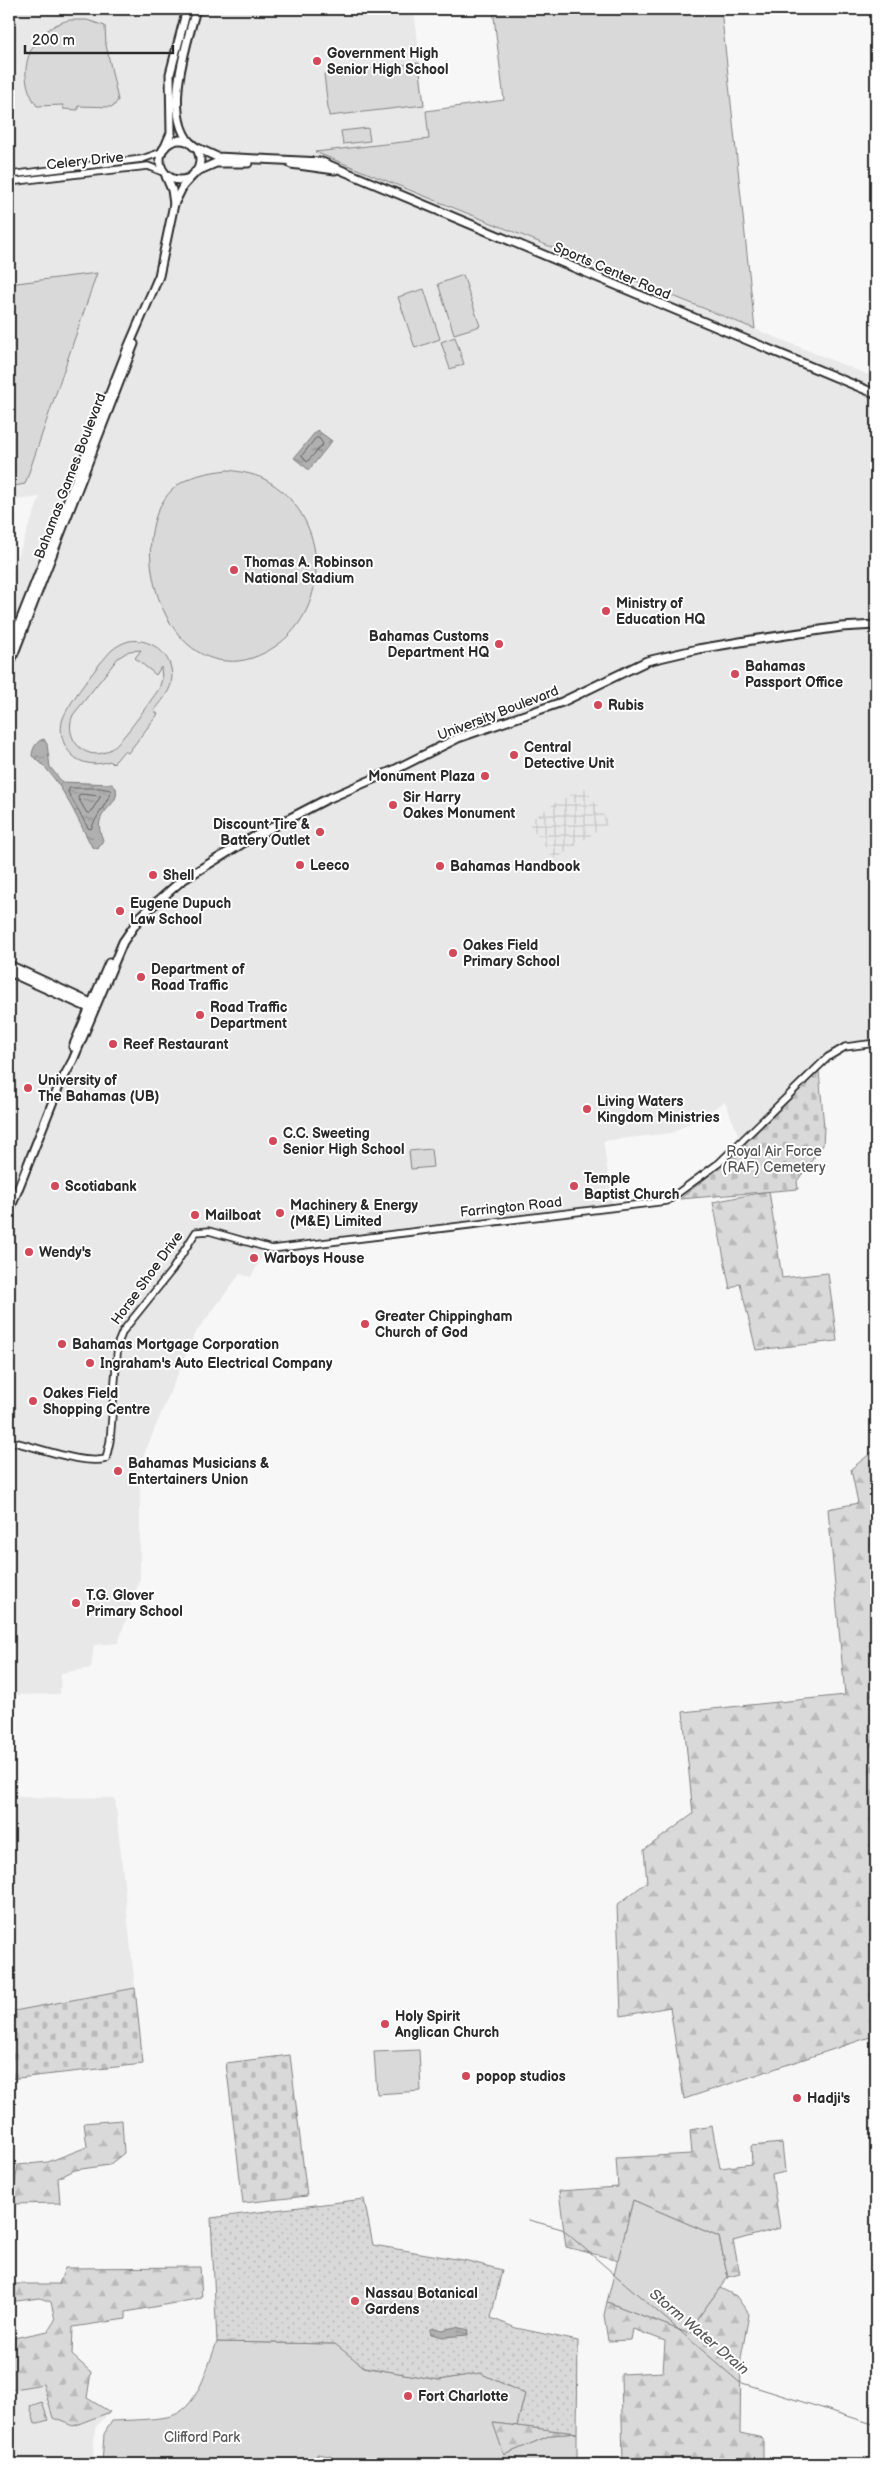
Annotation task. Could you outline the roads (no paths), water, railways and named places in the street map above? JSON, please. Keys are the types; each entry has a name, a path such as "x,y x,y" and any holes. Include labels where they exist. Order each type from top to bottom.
{"main road":[{"path":"187,9 170,74 171,133 160,162 164,173 179,180 194,174 199,157 182,130 178,87 182,57 196,9"},
{"path":"164,150 178,141 192,145"},
{"name":"Sports Center Road","path":"192,145 217,157 322,162 876,394"},
{"name":"Sports Center Road","path":"194,174 211,165 225,163 287,164 338,170"},
{"name":"Bahamas Games Boulevard","path":"164,173 171,186 174,204"},
{"name":"Bahamas Games Boulevard","path":"9,666 129,359 164,259 174,204 183,186 194,174"},
{"name":"Bahamas Games Boulevard","path":"9,649 127,350 152,294"},
{"name":"University Boulevard","path":"9,1212 69,1064 68,1059 112,957 120,949 141,916 181,881 248,840 326,800 394,770 458,738 562,702 648,662 672,655 841,627 876,626"},
{"path":"9,965 92,1006"},
{"path":"9,972 92,1006"}],"street":[{"name":"Celery Drive","path":"9,175 142,159 164,150"},
{"name":"Celery Drive","path":"9,182 148,166 164,173"},
{"name":"Farrington Road","path":"196,1232 210,1232 272,1249 667,1202 719,1162 828,1057 845,1047 876,1042"},
{"name":"Horse Shoe Drive","path":"9,1441 83,1459 96,1461 106,1459 110,1441 118,1343 123,1331 172,1270 196,1232"}],"water":[{"path":"317,430 332,441 309,470 294,458"},
{"path":"44,739 47,744 50,767 62,782 112,784 116,788 114,801 102,815 100,830 103,840 98,849 92,847 59,785 32,756 35,745"},
{"path":"455,2327 469,2330 468,2335 443,2337 431,2334 430,2330 433,2328 443,2330"}],"waterway":[{"name":"Storm Water Drain","path":"529,2220 562,2229 739,2382 876,2425"}],"place":[{"name":"Government High Senior High School","path":"317,61"},
{"name":"Thomas A. Robinson National Stadium","path":"234,570"},
{"name":"Ministry of Education HQ","path":"606,611"},
{"name":"Bahamas Customs Department HQ","path":"499,644"},
{"name":"Bahamas Passport Office","path":"735,674"},
{"name":"Rubis","path":"598,705"},
{"name":"Central Detective Unit","path":"514,755"},
{"name":"Monument Plaza","path":"485,776"},
{"name":"Sir Harry Oakes Monument","path":"393,805"},
{"name":"Discount Tire & Battery Outlet","path":"320,832"},
{"name":"Leeco","path":"300,865"},
{"name":"Bahamas Handbook","path":"440,866"},
{"name":"Shell","path":"153,875"},
{"name":"Eugene Dupuch Law School","path":"120,911"},
{"name":"Oakes Field Primary School","path":"453,953"},
{"name":"Department of Road Traffic","path":"141,977"},
{"name":"Road Traffic Department","path":"200,1015"},
{"name":"Reef Restaurant","path":"113,1044"},
{"name":"University of The Bahamas (UB)","path":"28,1088"},
{"name":"Living Waters Kingdom Ministries","path":"587,1109"},
{"name":"C.C. Sweeting Senior High School","path":"273,1141"},
{"name":"Scotiabank","path":"55,1186"},
{"name":"Temple Baptist Church","path":"574,1186"},
{"name":"Machinery & Energy (M&E) Limited","path":"280,1213"},
{"name":"Mailboat","path":"195,1215"},
{"name":"Wendy's","path":"29,1252"},
{"name":"Warboys House","path":"254,1258"},
{"name":"Greater Chippingham Church of God","path":"365,1324"},
{"name":"Bahamas Mortgage Corporation","path":"62,1344"},
{"name":"Ingraham's Auto Electrical Company","path":"90,1363"},
{"name":"Oakes Field Shopping Centre","path":"33,1401"},
{"name":"Bahamas Musicians & Entertainers Union","path":"118,1471"},
{"name":"T.G. Glover Primary School","path":"76,1603"},
{"name":"Holy Spirit Anglican Church","path":"385,2024"},
{"name":"popop studios","path":"466,2076"},
{"name":"Hadji's","path":"797,2098"},
{"name":"Nassau Botanical Gardens","path":"355,2301"},
{"name":"Fort Charlotte","path":"408,2396"}],"park label":[{"name":"Royal Air Force (RAF) Cemetery","path":"774,1160"},
{"name":"Clifford Park","path":"202,2437"}]}
